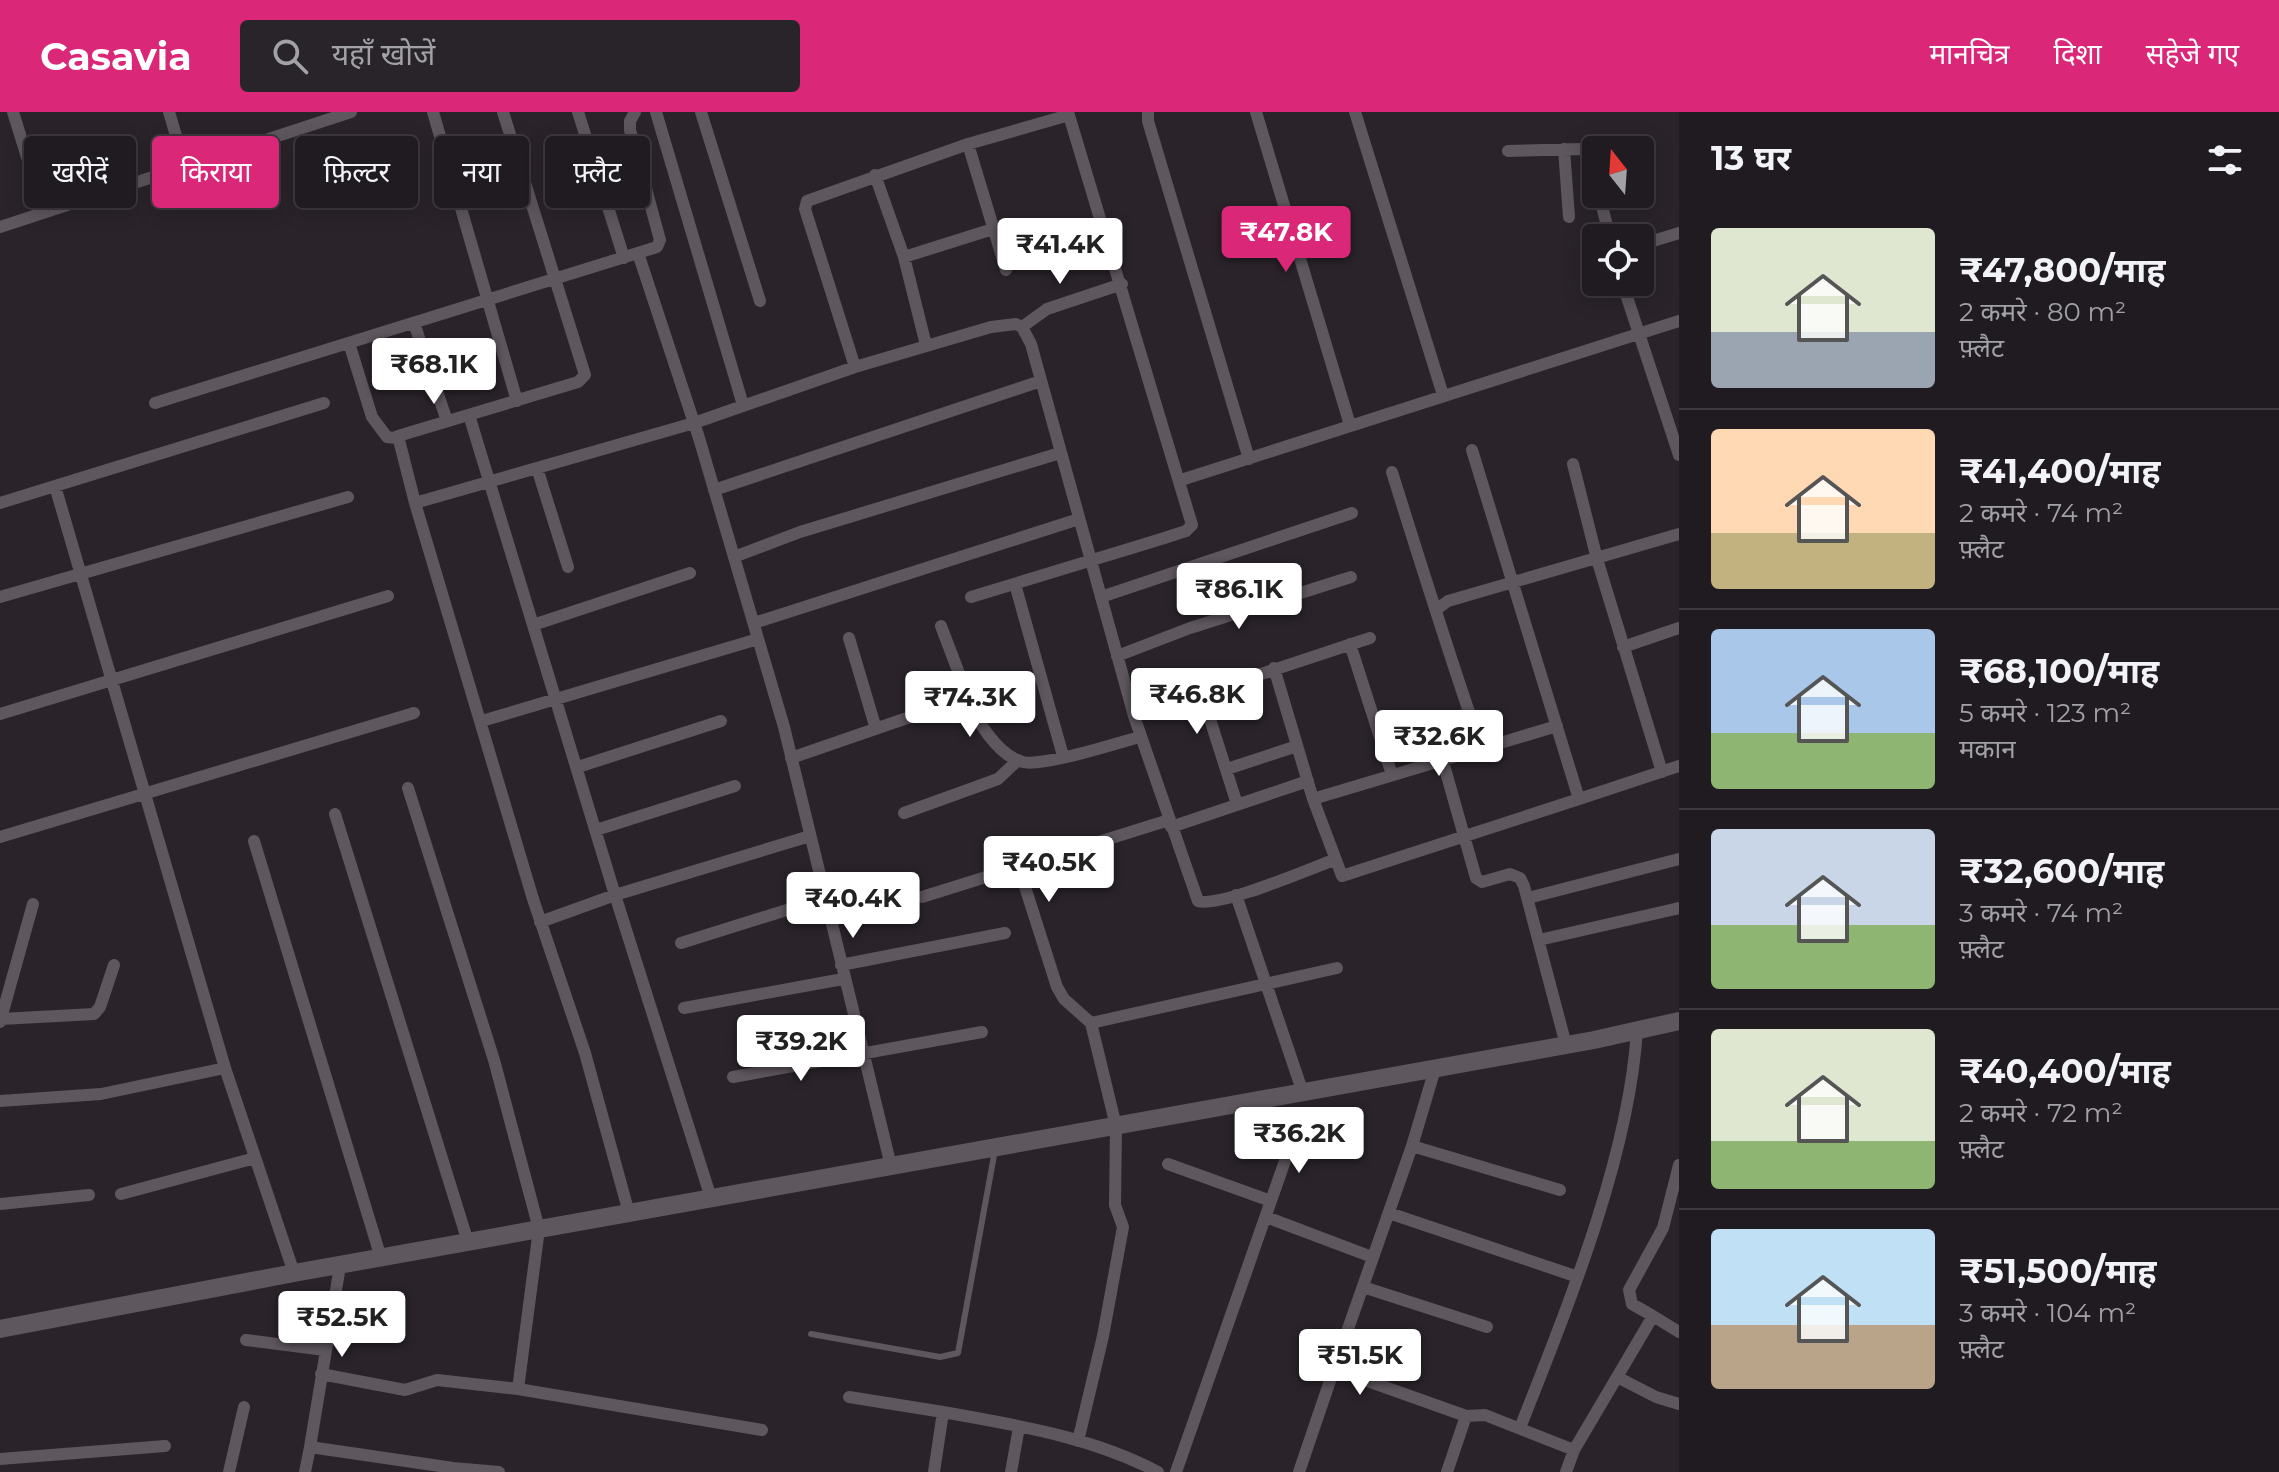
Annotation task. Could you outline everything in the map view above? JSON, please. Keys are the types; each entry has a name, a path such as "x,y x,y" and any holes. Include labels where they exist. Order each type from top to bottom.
{"street":[{"path":"13,112 44,212"},
{"path":"169,112 176,136"},
{"path":"277,136 351,112"},
{"path":"433,112 517,401"},
{"path":"349,343 372,417 387,437 397,438 584,378 557,280 503,112"},
{"path":"578,112 624,258"},
{"path":"155,403 657,247 660,240 630,130 630,121 635,112"},
{"path":"656,112 743,405"},
{"path":"701,112 760,301"},
{"path":"1148,112 1148,121 1249,459"},
{"path":"1256,112 1350,425"},
{"path":"1355,112 1443,395"},
{"path":"855,367 806,205 813,196 1068,114 1181,480 1190,529 971,597"},
{"path":"968,144 1006,270"},
{"path":"1564,149 1569,217"},
{"path":"1508,151 1582,151"},
{"path":"875,175 904,257 926,345"},
{"path":"0,227 152,177"},
{"path":"904,257 993,229"},
{"path":"1654,241 1679,233"},
{"path":"638,253 694,423 754,623 791,758 891,1166"},
{"path":"415,503 694,423 926,345 991,327 1022,327 1047,309 1122,284"},
{"path":"1626,296 1679,455"},
{"path":"1181,480 1679,321"},
{"path":"414,323 447,421"},
{"path":"1022,327 1031,344 1140,737 1198,901 1212,902 1236,895 1334,860"},
{"path":"714,490 1041,381"},
{"path":"0,503 324,403"},
{"path":"469,415 711,1198"},
{"path":"397,438 540,922 585,1053 629,1213"},
{"path":"1472,450 1515,582 1579,799"},
{"path":"734,557 800,532 1060,453"},
{"path":"1573,464 1597,559 1662,772"},
{"path":"537,468 568,567"},
{"path":"1392,472 1437,609 1441,633 1481,747"},
{"path":"55,486 225,1068 294,1273"},
{"path":"0,597 348,497"},
{"path":"1101,597 1352,513"},
{"path":"754,623 1079,519"},
{"path":"1437,609 1448,601 1679,534"},
{"path":"533,625 690,573"},
{"path":"1117,656 1190,628 1351,577"},
{"path":"1015,584 1063,756"},
{"path":"0,714 388,596"},
{"path":"941,626 980,724 1018,760 1031,763 1140,737"},
{"path":"1623,647 1679,628"},
{"path":"849,638 876,729"},
{"path":"1134,716 1201,691 1370,638"},
{"path":"482,721 758,639"},
{"path":"1350,644 1392,775"},
{"path":"1274,668 1313,799 1339,874 1345,876 1679,766"},
{"path":"1201,691 1237,804"},
{"path":"791,758 968,697"},
{"path":"0,837 414,713"},
{"path":"578,767 721,721"},
{"path":"1313,799 1557,726"},
{"path":"1227,769 1297,746"},
{"path":"1442,758 1479,881 1514,875 1522,881 1566,1045"},
{"path":"904,813 998,779 1018,760"},
{"path":"922,897 1308,781"},
{"path":"596,830 735,786"},
{"path":"408,788 494,1060 539,1229 518,1389"},
{"path":"335,814 468,1242"},
{"path":"540,922 615,895 810,836"},
{"path":"254,841 381,1258"},
{"path":"1528,898 1679,859"},
{"path":"1019,868 1057,987 1064,999 1091,1023 1116,1126 1115,1205 1123,1227 1103,1336 1078,1441"},
{"path":"1236,895 1303,1093"},
{"path":"681,943 825,898"},
{"path":"33,904 4,985 0,1021 94,1014 100,1007 114,965"},
{"path":"1539,940 1679,908"},
{"path":"684,1008 1005,933"},
{"path":"1091,1023 1156,1006 1266,986 1337,968"},
{"path":"0,1329 294,1273 1566,1045 1679,1021"},
{"path":"1520,1428 1617,1149 1631,1082 1637,1030"},
{"path":"733,1077 982,1032"},
{"path":"0,1101 101,1094 225,1068"},
{"path":"1299,1472 1412,1146 1435,1069"},
{"path":"1176,1472 1293,1138"},
{"path":"1412,1146 1560,1190"},
{"path":"121,1194 255,1158"},
{"path":"1168,1164 1271,1201"},
{"path":"1679,1165 1663,1228 1629,1290 1632,1304 1679,1332"},
{"path":"0,1204 89,1195"},
{"path":"1389,1213 1575,1276"},
{"path":"1266,1217 1372,1257"},
{"path":"305,1472 340,1266"},
{"path":"1363,1287 1487,1327"},
{"path":"1566,1472 1574,1450 1653,1316"},
{"path":"246,1340 325,1350"},
{"path":"1334,1369 1466,1416 1485,1415 1574,1450"},
{"path":"321,1374 400,1390 437,1380 518,1389 762,1430"},
{"path":"1617,1377 1656,1397 1679,1404"},
{"path":"849,1397 943,1412 1078,1441 1122,1453 1158,1472"},
{"path":"229,1472 244,1407"},
{"path":"934,1472 943,1412"},
{"path":"1447,1472 1466,1416"},
{"path":"1011,1472 1019,1427"},
{"path":"0,1459 165,1446"},
{"path":"310,1447 452,1470 499,1472"},
{"path":"380,1472 382,1457"}],"lane":[{"path":"811,1334 940,1357 958,1353 996,1147"}]}
